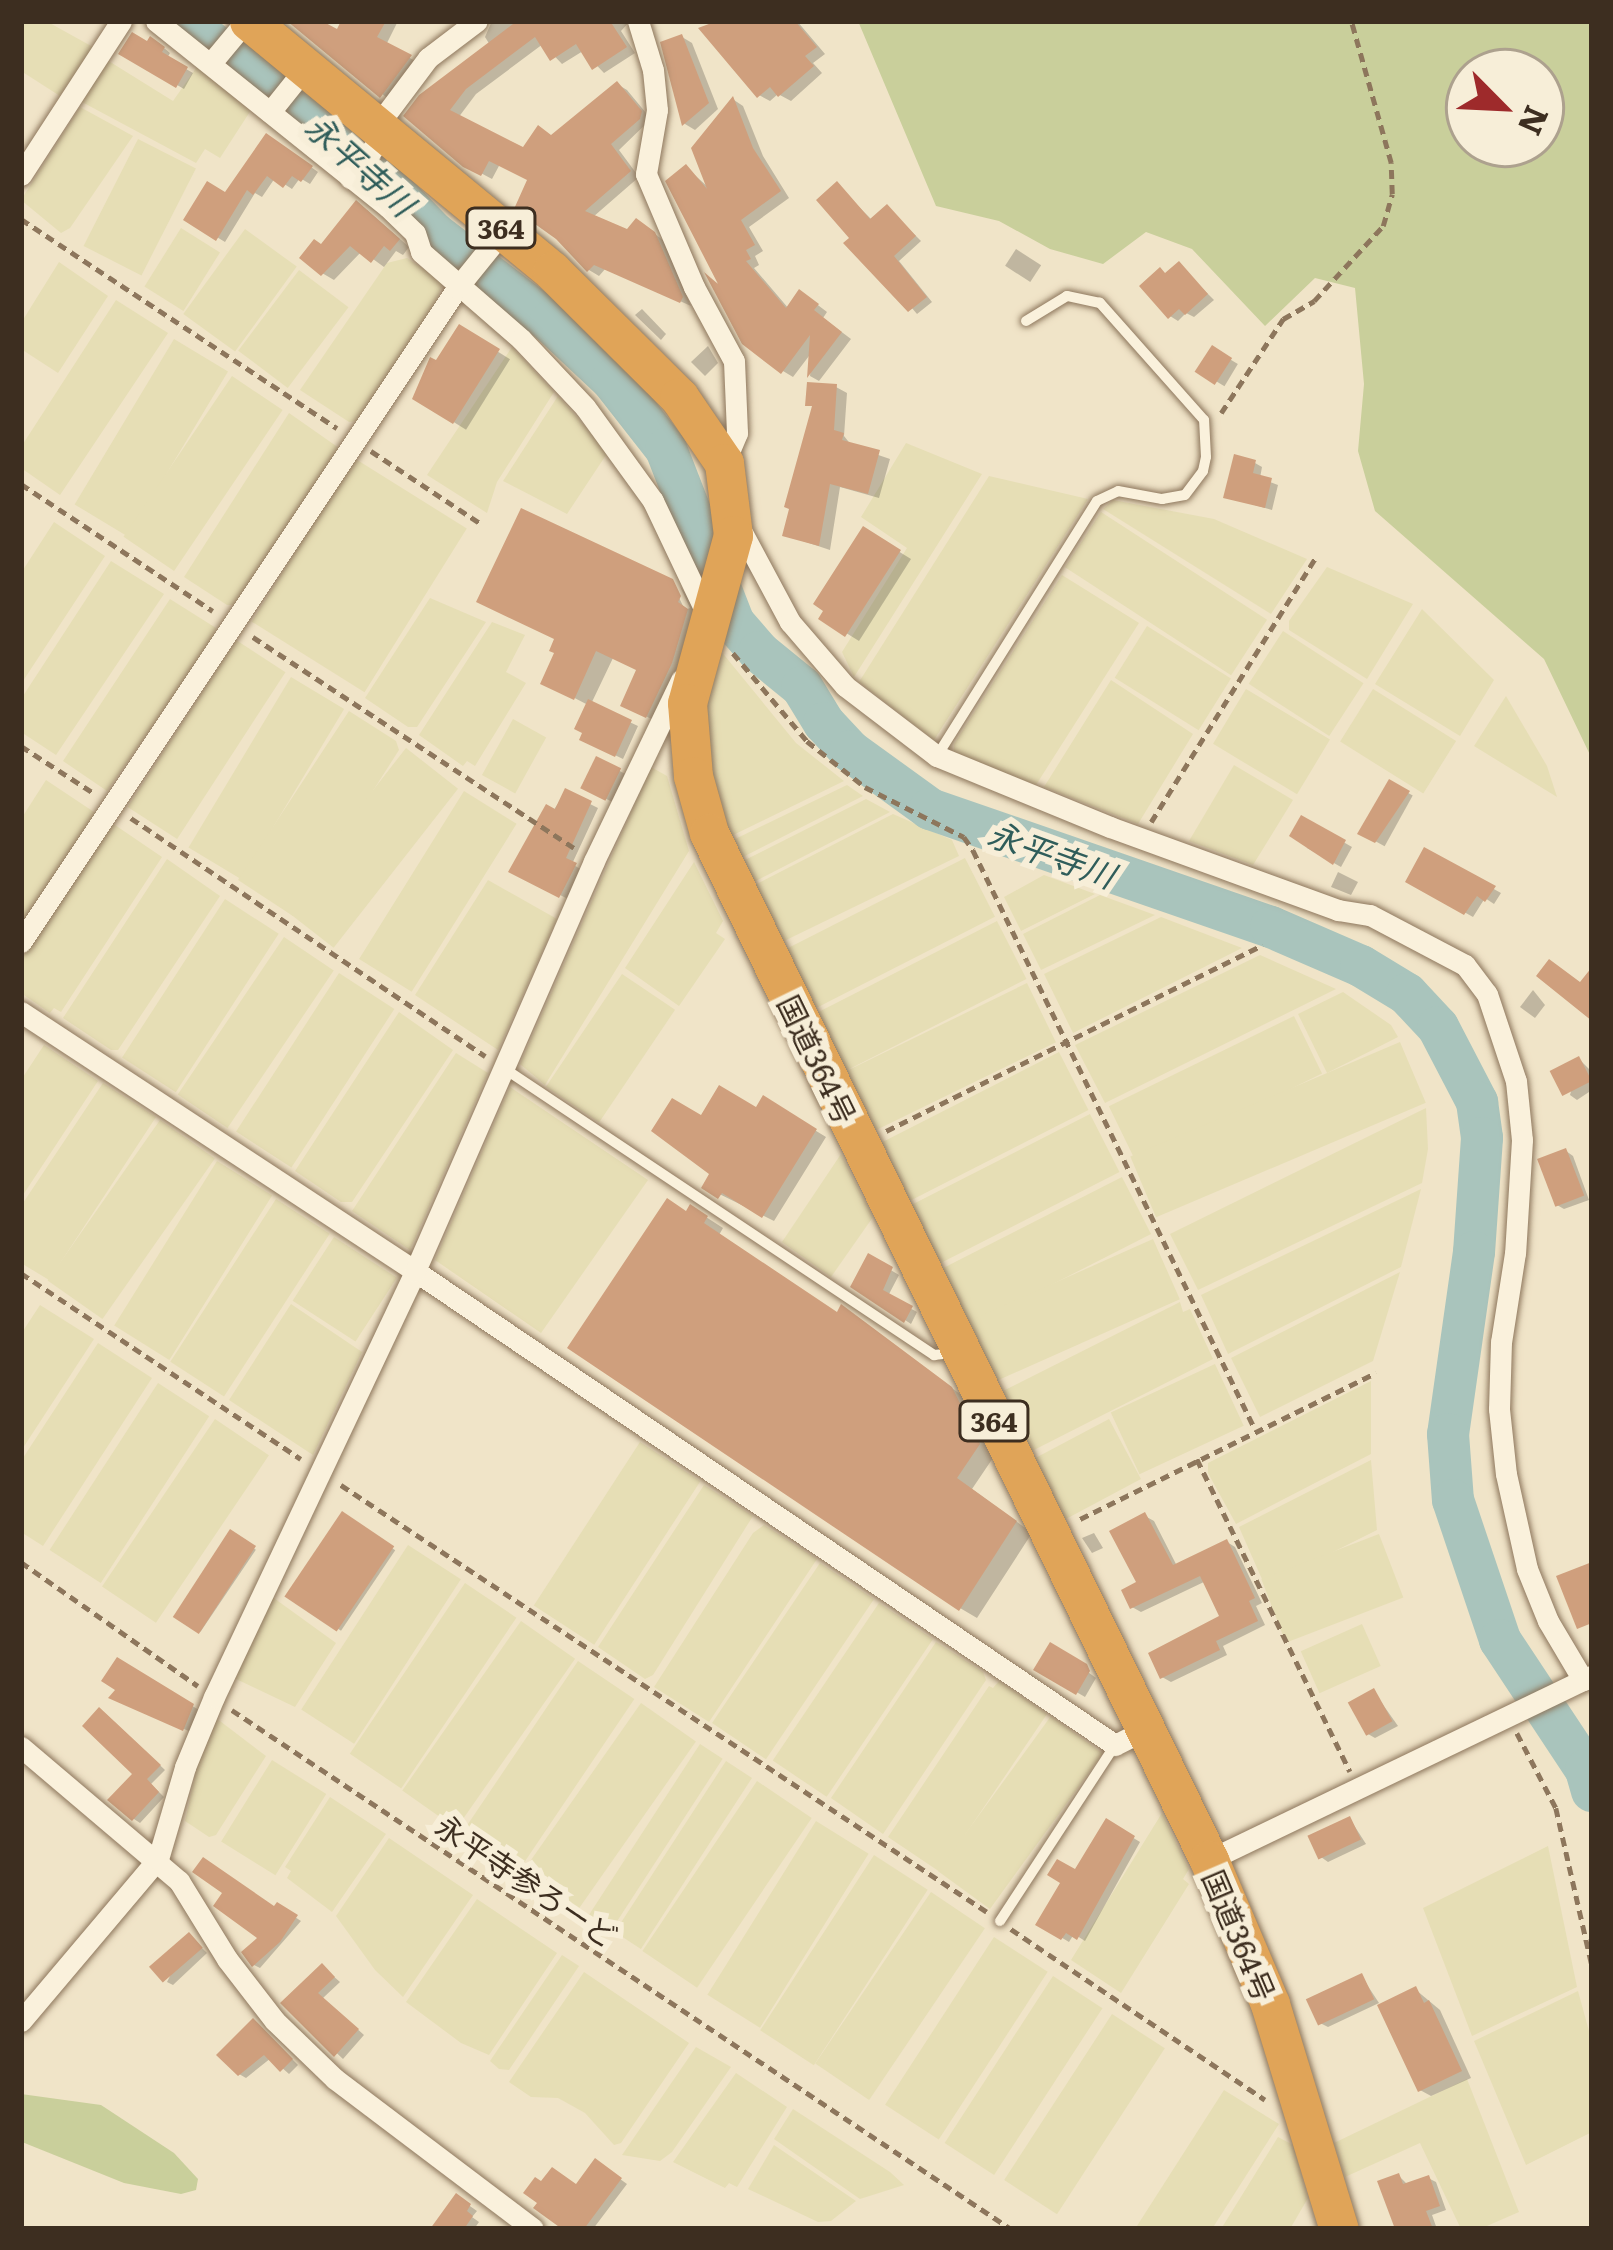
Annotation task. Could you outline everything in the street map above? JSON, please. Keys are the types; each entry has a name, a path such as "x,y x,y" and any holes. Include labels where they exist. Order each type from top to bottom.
{"highway":[{"name":"国道364号","path":"245,23 500,235 679,397 724,464 734,525 705,634 688,742 710,833 1051,1535 1131,1737 1209,1860 1270,2004 1340,2229"}],"street":[{"path":"21,176 121,21"},
{"path":"21,2021 158,1859 185,1767 214,1697 415,1271 675,684 705,634 652,501 620,449 521,339 422,252 415,233 213,61 156,21"},
{"path":"352,176 428,58 477,21"},
{"path":"638,21 653,70 657,110 646,174 734,361 737,433 724,464"},
{"path":"213,61 245,23"},
{"path":"272,110 302,72"},
{"path":"21,942 461,283 500,235"},
{"path":"734,525 790,622 831,670 898,731 937,756 1144,839 1338,910 1370,915 1424,939 1465,965 1487,994 1516,1081 1522,1140 1514,1253 1501,1342 1499,1409 1506,1474 1527,1569 1581,1682 1209,1860"},
{"path":"21,1012 1131,1737"},
{"path":"21,1747 158,1859 275,2021 335,2079 533,2229"}],"lane":[{"path":"937,756 1097,501 1118,491 1162,499 1186,495 1203,471 1207,433 1180,388 1100,303 1067,296 1025,321"},
{"path":"503,1068 934,1355 961,1352"},
{"path":"1000,1921 1131,1737"}],"path":[{"path":"1207,433 1283,320 1314,301 1383,226 1391,194 1391,163 1351,21"},
{"path":"21,219 483,525"},
{"path":"21,484 594,861"},
{"path":"1144,839 1154,813 1316,556"},
{"path":"705,634 724,642 808,741 851,776 904,810 964,836 1255,1429"},
{"path":"21,746 503,1068"},
{"path":"860,1144 1263,945"},
{"path":"21,1273 1000,1921 1210,2066 1282,2111 1306,2112"},
{"path":"1051,1535 1255,1429 1376,1373"},
{"path":"1197,1459 1359,1789"},
{"name":"永平寺参ろーど","path":"21,1562 214,1697 1011,2229"},
{"path":"1513,1715 1556,1808 1592,1965"}],"shaded area":[{"path":"21,21 46,21 93,47 60,96 21,71"},
{"path":"107,60 173,101 199,64 253,107 220,158 205,149 196,163 82,102"},
{"path":"80,107 133,136 70,228 61,233 21,200"},
{"path":"138,139 196,169 141,275 84,246"},
{"path":"181,228 220,252 183,311 144,287"},
{"path":"245,229 297,267 235,352 183,314"},
{"path":"407,258 443,282 436,302 357,421 349,422 300,390 387,263"},
{"path":"59,262 108,296 58,373 21,349 21,323"},
{"path":"299,270 349,307 288,388 238,351"},
{"path":"116,300 168,333 60,495 21,468 21,447"},
{"path":"174,339 228,371 129,537 75,504"},
{"path":"512,347 554,392 497,482 487,513 427,475"},
{"path":"232,376 283,410 174,571 124,537"},
{"path":"558,396 608,452 567,514 503,481"},
{"path":"289,413 339,448 235,605 227,605 184,577"},
{"path":"906,443 982,474 854,677 842,652 907,548 861,517"},
{"path":"354,458 467,528 365,692 252,622"},
{"path":"989,476 1088,499 934,740 859,682"},
{"path":"1113,500 1214,519 1307,559 1271,614 1103,509"},
{"path":"1101,512 1267,620 1231,675 1065,567"},
{"path":"54,522 105,556 21,684 21,573"},
{"path":"111,561 164,594 56,755 21,732 21,699"},
{"path":"1327,567 1413,604 1367,679 1289,630 1289,621"},
{"path":"1062,575 1139,623 1036,785 954,753 954,744"},
{"path":"430,598 486,622 417,727 408,727 365,698"},
{"path":"170,599 216,628 214,638 107,791 63,761"},
{"path":"1422,609 1494,680 1460,736 1375,684"},
{"path":"492,622 525,635 506,672 526,683 475,766 467,761 463,766 419,735"},
{"path":"1147,626 1231,678 1199,730 1115,678"},
{"path":"1283,631 1364,683 1329,736 1249,684"},
{"path":"236,640 285,672 177,839 128,807"},
{"path":"720,650 796,743 844,781 727,838 713,796 702,721"},
{"path":"291,677 344,709 242,880 189,848"},
{"path":"1111,680 1193,734 1138,824 1044,787"},
{"path":"1246,689 1330,739 1297,794 1213,744"},
{"path":"1373,689 1456,741 1423,794 1340,742"},
{"path":"1506,696 1547,766 1557,797 1474,746"},
{"path":"349,711 396,741 399,750 293,916 238,880"},
{"path":"513,719 546,737 515,793 482,775"},
{"path":"406,748 458,789 334,948 282,907"},
{"path":"1234,765 1293,800 1253,865 1189,841"},
{"path":"651,767 667,776 689,851 545,1085 520,1064"},
{"path":"46,780 97,814 21,927 21,819"},
{"path":"847,785 863,796 737,860 729,842"},
{"path":"464,791 517,824 412,992 359,959"},
{"path":"866,799 890,812 750,884 739,863"},
{"path":"893,814 952,840 959,856 780,943 751,887"},
{"path":"112,823 162,857 61,1012 54,1008 50,1013 21,993 21,960"},
{"path":"965,858 995,917 813,1009 783,951"},
{"path":"167,859 220,896 118,1050 111,1050 63,1018"},
{"path":"694,862 723,921 716,933 725,939 679,1006 625,968"},
{"path":"1044,875 1095,894 1021,931 1004,897"},
{"path":"488,880 557,919 498,1050 415,995"},
{"path":"1100,895 1155,915 1041,970 1023,934"},
{"path":"225,899 279,934 176,1092 122,1058"},
{"path":"1161,917 1242,948 1073,1033 1044,974"},
{"path":"997,921 1027,979 847,1071 817,1013"},
{"path":"284,937 334,971 227,1128 178,1095"},
{"path":"1260,955 1336,989 1105,1103 1075,1045"},
{"path":"339,973 394,1009 291,1167 236,1132"},
{"path":"622,974 675,1010 599,1123 546,1087"},
{"path":"1027,983 1056,1042 872,1132 843,1073"},
{"path":"1343,992 1391,1025 1398,1037 1327,1073 1298,1014"},
{"path":"399,1012 453,1050 352,1202 341,1202 295,1171"},
{"path":"1294,1016 1322,1074 1137,1164 1109,1106"},
{"path":"1400,1042 1426,1103 1156,1217 1130,1156"},
{"path":"44,1045 98,1081 21,1198 21,1080"},
{"path":"1059,1052 1089,1110 908,1202 878,1144"},
{"path":"456,1053 488,1073 410,1250 352,1211"},
{"path":"103,1083 156,1117 49,1280 21,1263 21,1206"},
{"path":"510,1087 648,1180 541,1333 435,1260"},
{"path":"1426,1108 1428,1149 1422,1183 1198,1290 1170,1234"},
{"path":"1090,1114 1120,1172 938,1265 908,1207"},
{"path":"160,1120 215,1158 102,1319 48,1281"},
{"path":"841,1154 873,1217 831,1277 782,1242"},
{"path":"217,1161 272,1195 169,1360 114,1326"},
{"path":"1122,1177 1151,1234 968,1327 939,1270"},
{"path":"1421,1189 1401,1267 1228,1354 1201,1295"},
{"path":"276,1199 330,1234 224,1397 170,1362"},
{"path":"334,1237 397,1278 356,1342 293,1301"},
{"path":"1153,1239 1180,1299 993,1382 967,1322"},
{"path":"1400,1272 1373,1361 1260,1417 1231,1358"},
{"path":"1180,1302 1183,1312 1190,1309 1213,1359 1030,1452 1001,1392"},
{"path":"291,1304 362,1352 313,1455 229,1400"},
{"path":"40,1305 94,1339 21,1451 21,1334"},
{"path":"98,1343 152,1378 43,1546 21,1532 21,1461"},
{"path":"1215,1364 1244,1426 1140,1474 1111,1413"},
{"path":"1371,1381 1371,1454 1236,1524 1208,1473 1208,1463"},
{"path":"158,1383 209,1416 101,1583 50,1550"},
{"path":"215,1419 269,1455 156,1623 102,1586"},
{"path":"1109,1419 1141,1479 1065,1519 1033,1459"},
{"path":"640,1442 700,1481 594,1645 534,1606"},
{"path":"1371,1460 1377,1530 1265,1586 1239,1527"},
{"path":"704,1485 753,1516 653,1675 645,1679 598,1647"},
{"path":"764,1525 817,1559 709,1722 654,1687 753,1533"},
{"path":"1379,1534 1403,1597 1286,1643 1261,1579"},
{"path":"408,1545 461,1579 354,1744 301,1709"},
{"path":"820,1563 874,1599 766,1759 712,1723"},
{"path":"465,1583 516,1618 401,1788 350,1754"},
{"path":"271,1596 336,1643 295,1707 234,1678"},
{"path":"879,1603 933,1639 827,1797 773,1761"},
{"path":"521,1621 575,1659 456,1828 402,1791"},
{"path":"1362,1624 1381,1666 1320,1693 1301,1651"},
{"path":"936,1642 983,1672 986,1680 883,1834 831,1798"},
{"path":"578,1661 634,1699 520,1868 464,1830"},
{"path":"999,1681 1047,1714 940,1872 888,1837 989,1686"},
{"path":"641,1703 696,1741 577,1911 522,1873"},
{"path":"1051,1716 1103,1754 990,1909 938,1871"},
{"path":"216,1718 266,1756 216,1835 209,1837 185,1821 201,1749"},
{"path":"700,1744 723,1759 612,1930 589,1915"},
{"path":"272,1760 326,1794 275,1875 221,1841"},
{"path":"726,1761 752,1778 641,1949 615,1932"},
{"path":"757,1781 812,1818 697,1988 642,1951"},
{"path":"330,1797 386,1834 332,1912 287,1878 291,1871 285,1867"},
{"path":"1162,1813 1189,1869 1183,1879 1189,1884 1121,1993 1071,1960"},
{"path":"816,1821 869,1854 760,2028 707,1995"},
{"path":"389,1838 473,1895 403,1997 375,1970 336,1916"},
{"path":"1548,1846 1577,1987 1472,2036 1423,1908"},
{"path":"874,1855 928,1890 814,2065 760,2030"},
{"path":"931,1892 985,1928 869,2100 815,2064"},
{"path":"477,1899 557,1953 489,2055 461,2043 406,2002"},
{"path":"994,1937 1048,1972 939,2140 885,2105"},
{"path":"562,1955 579,1966 509,2070 499,2069 490,2061"},
{"path":"584,1972 689,2043 621,2143 614,2145 585,2113 558,2098 531,2097 509,2082"},
{"path":"1053,1976 1102,2008 994,2175 945,2143"},
{"path":"1578,1991 1592,2042 1592,2132 1526,2165 1474,2041"},
{"path":"1112,2014 1165,2048 1057,2214 1004,2180"},
{"path":"696,2047 731,2067 672,2152 660,2161 622,2155"},
{"path":"736,2073 787,2107 737,2187 729,2183 725,2188 673,2162"},
{"path":"1467,2079 1519,2212 1480,2229 1461,2229 1420,2143 1345,2177 1334,2143"},
{"path":"1224,2090 1279,2124 1212,2229 1135,2229"},
{"path":"793,2109 904,2185 860,2199 774,2139"},
{"path":"1278,2137 1293,2145 1308,2198 1290,2229 1221,2229"},
{"path":"774,2145 856,2201 831,2221 818,2222 748,2189"}],"green space":[{"path":"858,21 1592,21 1592,759 1544,659 1375,511 1358,451 1364,384 1355,288 1315,278 1265,326 1192,249 1146,232 1103,264 1050,249 999,221 936,206"},
{"path":"21,2094 101,2105 174,2153 198,2179 196,2190 181,2194 124,2183 22,2142"}],"building":[{"path":"287,21 322,21 337,29 341,21 386,21 377,37 412,55 380,98"},
{"path":"517,21 610,21 627,47 592,70 576,44 550,61 535,37 466,89 450,110 523,147 538,125 551,135 617,81 642,111 640,119 611,144 631,171 585,211 627,229 636,218 655,232 683,297 680,303 594,265 587,272 556,239 514,209 527,180 489,161 481,176 463,167 403,116 419,95"},
{"path":"717,21 795,21 817,47 805,56 814,66 778,97 770,87 757,98 698,28"},
{"path":"132,32 147,41 150,36 165,47 162,52 188,67 176,88 118,54"},
{"path":"682,34 709,103 682,126 660,42"},
{"path":"733,96 753,148 781,191 741,220 755,245 746,250 751,259 746,261 786,308 799,289 819,304 814,310 842,332 807,378 810,335 781,374 742,344 704,272 718,284 665,181 686,164 707,189 691,148"},
{"path":"266,133 313,166 301,182 292,176 283,188 267,176 253,195 247,190 216,241 183,220 207,181 225,192"},
{"path":"837,181 870,219 887,204 916,236 894,256 927,297 908,312 843,243 849,238 816,200"},
{"path":"356,200 400,239 390,251 384,246 371,263 350,246 321,276 299,258 314,239 321,244"},
{"path":"1179,261 1208,294 1185,315 1179,309 1168,319 1139,286 1160,267 1165,273"},
{"path":"459,324 500,349 453,424 412,399 430,357 436,360"},
{"path":"1212,345 1232,358 1215,385 1195,372"},
{"path":"807,382 837,384 834,430 844,433 842,440 880,450 868,494 830,484 819,546 782,536 789,509 784,507 812,406 805,406"},
{"path":"1234,454 1256,460 1253,473 1272,478 1265,508 1223,498"},
{"path":"521,508 673,579 681,596 678,602 688,609 672,663 646,718 620,706 636,670 596,651 574,700 540,684 554,653 549,651 554,639 476,602"},
{"path":"863,526 901,550 845,637 818,619 823,611 813,604"},
{"path":"588,699 632,720 615,757 579,740 582,733 574,729"},
{"path":"596,756 621,768 605,801 580,788"},
{"path":"1389,779 1410,791 1375,843 1357,834"},
{"path":"565,788 592,801 566,858 577,863 559,898 508,872 546,804 555,809"},
{"path":"1301,815 1346,840 1333,865 1289,836"},
{"path":"1424,847 1496,886 1485,902 1477,896 1464,915 1405,882"},
{"path":"1549,959 1580,982 1592,967 1592,1021 1536,976"},
{"path":"1579,1056 1592,1081 1562,1096 1550,1071"},
{"path":"719,1085 756,1107 763,1095 817,1129 762,1218 722,1193 718,1199 701,1188 709,1174 651,1131 672,1098 701,1115"},
{"path":"1566,1148 1584,1196 1555,1207 1537,1159"},
{"path":"667,1198 686,1211 690,1204 708,1216 704,1223 837,1312 841,1304 952,1387 980,1444 957,1478 1017,1521 959,1611 567,1348"},
{"path":"868,1253 893,1267 883,1290 913,1306 904,1323 850,1287"},
{"path":"342,1511 394,1546 337,1632 284,1596"},
{"path":"1145,1512 1173,1565 1227,1539 1255,1598 1249,1601 1258,1621 1216,1641 1220,1650 1160,1679 1148,1653 1219,1616 1200,1576 1130,1609 1121,1590 1136,1582 1109,1531"},
{"path":"230,1529 256,1546 199,1634 173,1617"},
{"path":"1592,1562 1592,1623 1577,1629 1556,1576"},
{"path":"1050,1642 1087,1664 1090,1671 1076,1695 1033,1670"},
{"path":"117,1657 194,1704 183,1731 108,1698 115,1690 101,1681"},
{"path":"1374,1688 1392,1721 1366,1736 1348,1703"},
{"path":"99,1707 161,1765 147,1779 159,1792 132,1821 107,1800 132,1774 82,1726"},
{"path":"1350,1816 1361,1840 1318,1859 1307,1836"},
{"path":"1106,1818 1135,1836 1077,1940 1066,1933 1061,1940 1035,1925 1060,1883 1047,1875 1057,1859 1075,1869"},
{"path":"203,1857 274,1906 277,1902 298,1915 280,1942 252,1967 241,1952 257,1938 213,1906 222,1893 192,1872"},
{"path":"189,1932 203,1948 163,1983 149,1967"},
{"path":"322,1963 335,1977 318,1993 359,2029 334,2057 280,2003"},
{"path":"1362,1973 1374,1999 1318,2025 1306,1999"},
{"path":"1416,1986 1424,2003 1429,2000 1462,2071 1418,2092 1377,2005"},
{"path":"253,2018 293,2059 280,2072 264,2055 238,2076 216,2055"},
{"path":"595,2158 622,2178 584,2229 562,2229 533,2208 537,2203 523,2193 535,2177 541,2181 552,2167 576,2184"},
{"path":"1399,2173 1403,2184 1429,2175 1440,2206 1426,2211 1433,2229 1395,2229 1377,2181"},
{"path":"456,2193 471,2204 467,2211 473,2216 464,2229 430,2229"}],"waterway":[{"name":"永平寺川","path":"183,21 352,148 434,233 550,322 612,380 666,449 734,623 759,652 802,687 824,723 850,751 930,809 1271,927 1361,966 1407,994 1438,1027 1477,1102 1482,1138 1474,1252 1448,1434 1453,1500 1500,1640 1586,1770 1592,1791"}]}
